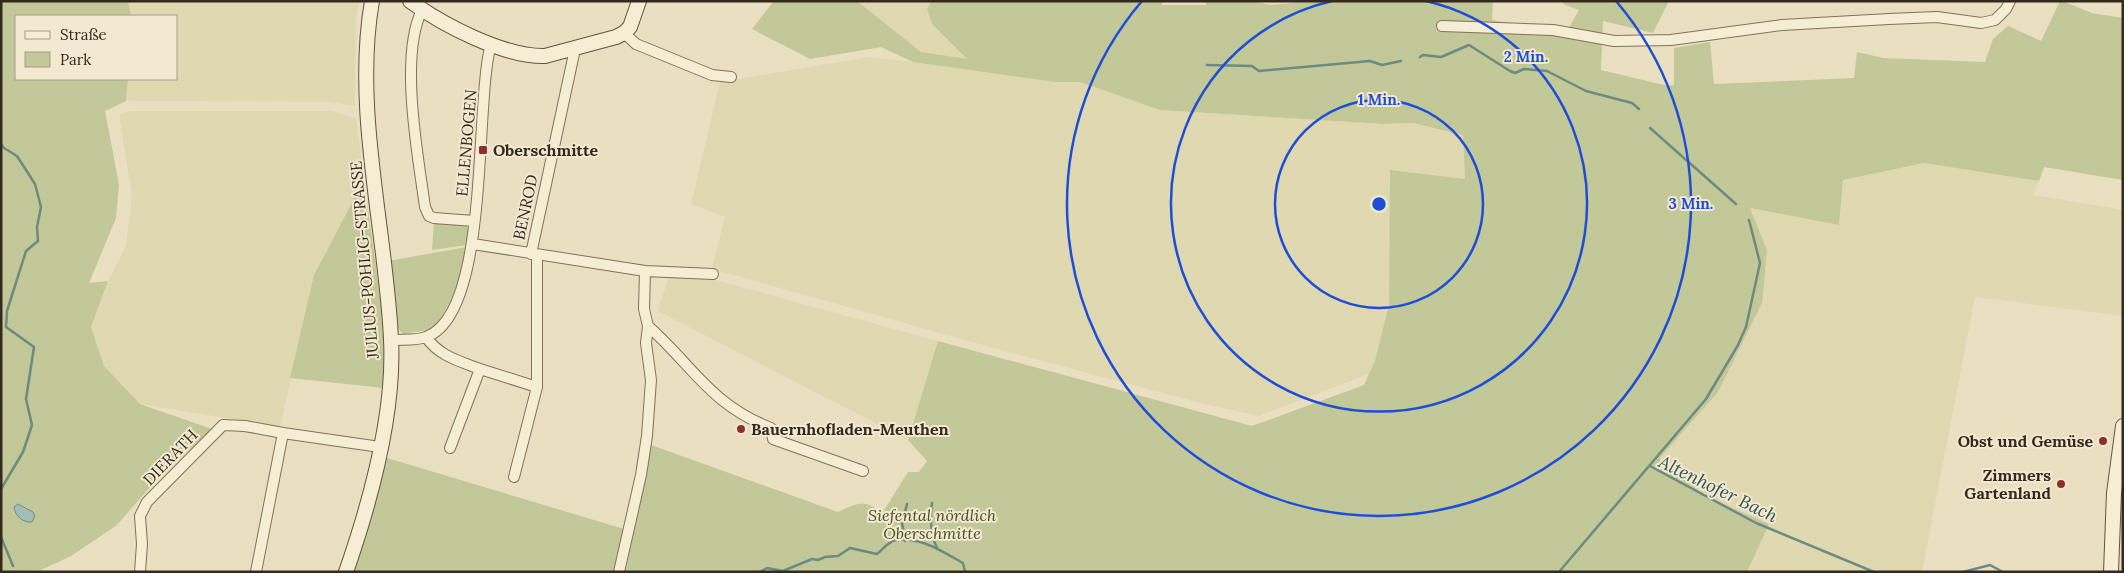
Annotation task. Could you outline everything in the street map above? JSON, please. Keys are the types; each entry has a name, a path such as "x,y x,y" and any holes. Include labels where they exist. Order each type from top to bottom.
{"street":[{"name":"JULIUS-POHLIG-STRASSE","path":"346,572 380,447 388,408 392,340 368,116 366,62 372,1"},
{"path":"410,1 422,10 491,44 535,56 575,49 624,33 630,26 639,1"},
{"path":"1442,26 1554,30 1623,41 1671,40 1782,25 1889,19 1937,17 1981,23 1995,20 2006,10 2010,1"},
{"path":"422,10 416,28 412,97 425,207 429,216 434,218 474,221"},
{"path":"624,33 636,44 712,75 730,77"},
{"name":"ELLENBOGEN","path":"473,244 491,44"},
{"name":"BENROD","path":"534,255 575,49"},
{"path":"392,340 426,337 438,329 450,315 460,296 473,244 645,271 713,274"},
{"path":"514,477 537,387 534,255"},
{"path":"619,572 641,475 647,436 651,380 646,342 648,326 644,309 645,271"},
{"path":"648,326 716,396 736,411 771,428 773,439 863,471"},
{"path":"426,337 433,348 450,358 537,387"},
{"path":"450,448 480,369"},
{"name":"DIERATH","path":"140,572 142,544 140,516 147,502 223,425 245,426 380,447"},
{"path":"2111,572 2114,493 2123,426"},
{"path":"256,572 283,433"}],"shaded area":[{"path":"128,1 359,1 356,18 355,106 331,102 126,101 128,80 178,80 178,15 131,15"},
{"path":"857,1 931,1 927,10 933,25 968,60 921,52"},
{"path":"869,57 949,66 1056,82 1080,82 1160,110 1384,124 1413,123 1463,134 1465,179 1390,170 1389,305 1375,361 1369,374 1259,416 1204,404 990,347 712,269 725,217 691,204 720,82"},
{"path":"129,111 331,111 356,118 364,180 314,275 280,427 140,404 104,366 91,327 108,281 126,246 132,195 119,115"},
{"path":"1924,163 2039,181 2033,195 2123,210 2123,316 1975,297 1922,572 1747,572 1769,524 1705,496 1659,459 1718,392 1767,250 1750,208 1839,225 1843,180"},
{"path":"669,276 712,279 938,341 908,440 658,311"}],"green space":[{"path":"1,1 128,1 131,15 15,15 15,80 128,80 126,101 105,111 119,185 116,218 89,283 108,281 91,327 104,366 140,404 212,429 158,478 117,525 71,556 41,570 1,571"},
{"name":"Siefental nördlich Oberschmitte","path":"774,1 857,1 921,52 967,59 933,25 927,10 931,1 1162,1 1162,5 1206,5 1206,1 1251,1 1271,5 1310,1 1493,1 1492,20 1566,33 1579,10 1563,4 1564,1 1669,1 1653,33 1603,21 1601,70 1668,86 1674,85 1674,48 1710,42 1714,84 1854,78 1857,52 1883,58 1985,62 1993,39 2008,26 2041,41 2060,1 2062,1 2092,13 2123,18 2123,180 2044,167 2039,181 1924,163 1843,180 1839,225 1750,208 1767,250 1762,303 1718,392 1659,459 1705,496 1769,524 1747,572 625,572 651,445 838,512 856,504 866,504 883,512 908,472 919,472 927,461 908,440 938,341 1252,426 1364,385 1375,361 1389,305 1390,170 1465,179 1463,135 1413,123 1384,124 1160,110 1080,82 1056,82 913,62 881,47 810,59 752,29"},
{"path":"364,180 386,339 384,388 290,378 314,275"},
{"path":"434,221 465,224 469,230 467,245 432,250"},
{"path":"467,247 451,299 433,329 403,334 396,326 388,261"},
{"path":"387,458 624,529 614,572 351,572"}],"water":[{"path":"18,504 33,512 35,516 32,522 23,520 18,516 14,507"}],"waterway":[{"path":"1420,57 1423,55 1441,57 1469,45 1515,73 1524,69 1547,71 1586,91 1632,103 1639,109"},
{"path":"1207,65 1252,66 1259,71 1370,61 1382,65 1401,61"},
{"path":"1650,128 1736,204"},
{"path":"1,144 17,156 35,184 41,207 37,227 38,241 26,251 7,311 6,327 34,347 26,399 32,425 23,452 1,489"},
{"path":"1559,572 1706,399 1738,345 1746,327 1760,263 1749,220"},
{"name":"Altenhofer Bach","path":"1650,466 1756,523 1874,572"},
{"path":"932,503 931,526 937,548"},
{"path":"905,541 902,523 907,504"},
{"path":"1,537 13,566"},
{"name":"Altenhofer Bach","path":"760,572 767,568 783,571 812,559 818,560 825,557 838,556 850,548 877,554 891,542 905,539 931,546 947,554 963,563 965,572"},
{"name":"Altenhofer Bach","path":"1963,572 1990,565 2003,572"}],"place":[{"name":"Oberschmitte","path":"483,150"},
{"name":"Bauernhofladen-Meuthen","path":"741,429"},
{"name":"Obst und Gemüse","path":"2103,441"},
{"name":"Zimmers Gartenland","path":"2061,484"}]}
